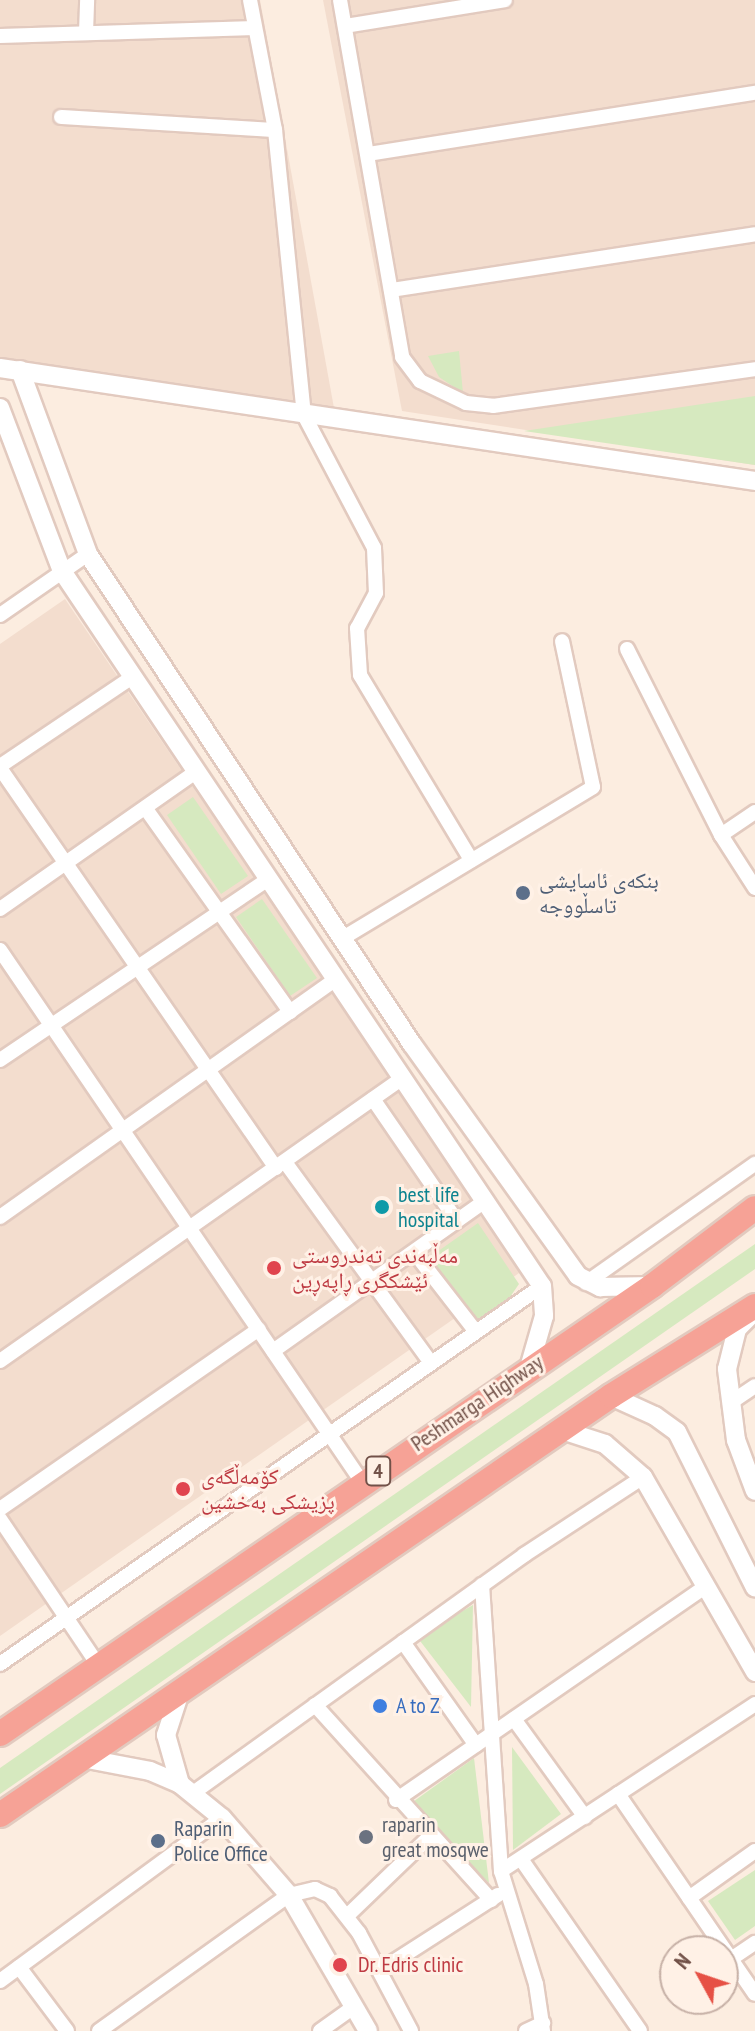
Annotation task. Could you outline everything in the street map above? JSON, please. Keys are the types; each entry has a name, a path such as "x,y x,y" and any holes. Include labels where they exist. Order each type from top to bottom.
{"highway":[{"name":"Peshmarga Highway","path":"0,1734 362,1482 652,1286 755,1208"},
{"path":"0,1815 611,1396 755,1308"}],"main road":[{"path":"0,368 755,481"},
{"path":"20,370 88,554 412,1044 586,1283 652,1286"},
{"path":"0,408 62,571 542,1286 544,1316 529,1368"},
{"path":"755,1308 731,1345 730,1403 755,1491"},
{"path":"611,1396 677,1432 755,1588"},
{"path":"562,1430 605,1444 643,1477 755,1672"},
{"path":"184,1686 171,1709 166,1735 186,1788"},
{"path":"82,1758 135,1766 186,1788 222,1818 289,1895 368,2031"}],"street":[{"path":"86,33 87,0"},
{"path":"250,0 275,130 304,415 374,548 376,593 357,628 360,675 471,860"},
{"path":"340,0 402,357 414,374 436,391 479,406 755,369"},
{"path":"345,26 505,0"},
{"path":"0,36 255,28"},
{"path":"368,154 755,93"},
{"path":"61,117 275,130"},
{"path":"391,290 755,234"},
{"path":"0,615 88,554"},
{"path":"343,938 593,787 562,641"},
{"path":"627,649 721,835 755,888"},
{"path":"134,676 0,767 208,1070 372,1281 431,1363"},
{"path":"0,909 197,771"},
{"path":"146,809 290,1012"},
{"path":"721,835 755,812"},
{"path":"0,1060 136,965 267,880"},
{"path":"0,950 362,1482"},
{"path":"0,1217 335,980"},
{"path":"0,1361 402,1078"},
{"path":"373,1099 457,1221"},
{"path":"586,1283 755,1164"},
{"path":"273,1351 485,1201"},
{"path":"414,1252 476,1332"},
{"path":"0,1664 542,1286"},
{"path":"0,1509 259,1329"},
{"path":"730,1403 755,1386"},
{"path":"186,1788 315,1705 482,1585 643,1477"},
{"path":"0,1519 98,1665"},
{"path":"482,1585 489,1736 501,1871 531,1964 543,2027 526,2031"},
{"path":"396,1800 706,1586"},
{"path":"403,1642 476,1745"},
{"path":"501,1871 755,1704"},
{"path":"315,1705 429,1837 491,1900"},
{"path":"514,1719 585,1817"},
{"path":"618,1794 714,1935"},
{"path":"0,1981 222,1818"},
{"path":"347,1916 429,1837"},
{"path":"689,1898 755,1851"},
{"path":"521,1859 640,2031"},
{"path":"99,2031 289,1895 315,1889 330,1896 347,1916 381,1970 411,2031"},
{"path":"381,1970 505,1890"},
{"path":"19,1967 67,2031"},
{"path":"739,1971 755,1994"},
{"path":"320,2031 355,2006"}],"shaded area":[{"path":"0,0 260,0 334,408 0,357"},
{"path":"323,0 755,0 755,465 402,411"},
{"path":"65,599 522,1271 0,1636 0,644"}],"green space":[{"path":"459,351 463,393 439,377 428,356"},
{"path":"755,396 755,465 524,431"},
{"path":"193,797 248,876 221,894 167,815"},
{"path":"262,899 317,978 290,996 236,917"},
{"path":"478,1223 519,1284 510,1297 476,1322 427,1259"},
{"path":"755,1244 755,1269 0,1794 0,1768"},
{"path":"473,1605 471,1707 417,1637"},
{"path":"512,1747 561,1814 513,1850"},
{"path":"474,1758 489,1883 410,1804"},
{"path":"755,1870 755,1926 739,1937 732,1935 708,1901"}],"place":[{"name":"بنکەی ئاسایشی تاسڵووجە","path":"523,893"},
{"name":"best life hospital","path":"382,1207"},
{"name":"مەڵبەندی تەندروستی ئێشکگری ڕاپەڕین","path":"274,1268"},
{"name":"کۆمەڵگەی پزیشکی بەخشین","path":"183,1489"},
{"name":"A to Z","path":"380,1706"},
{"name":"raparin great mosqwe","path":"366,1837"},
{"name":"Raparin Police Office","path":"158,1841"},
{"name":"Dr. Edris clinic","path":"340,1965"}]}
